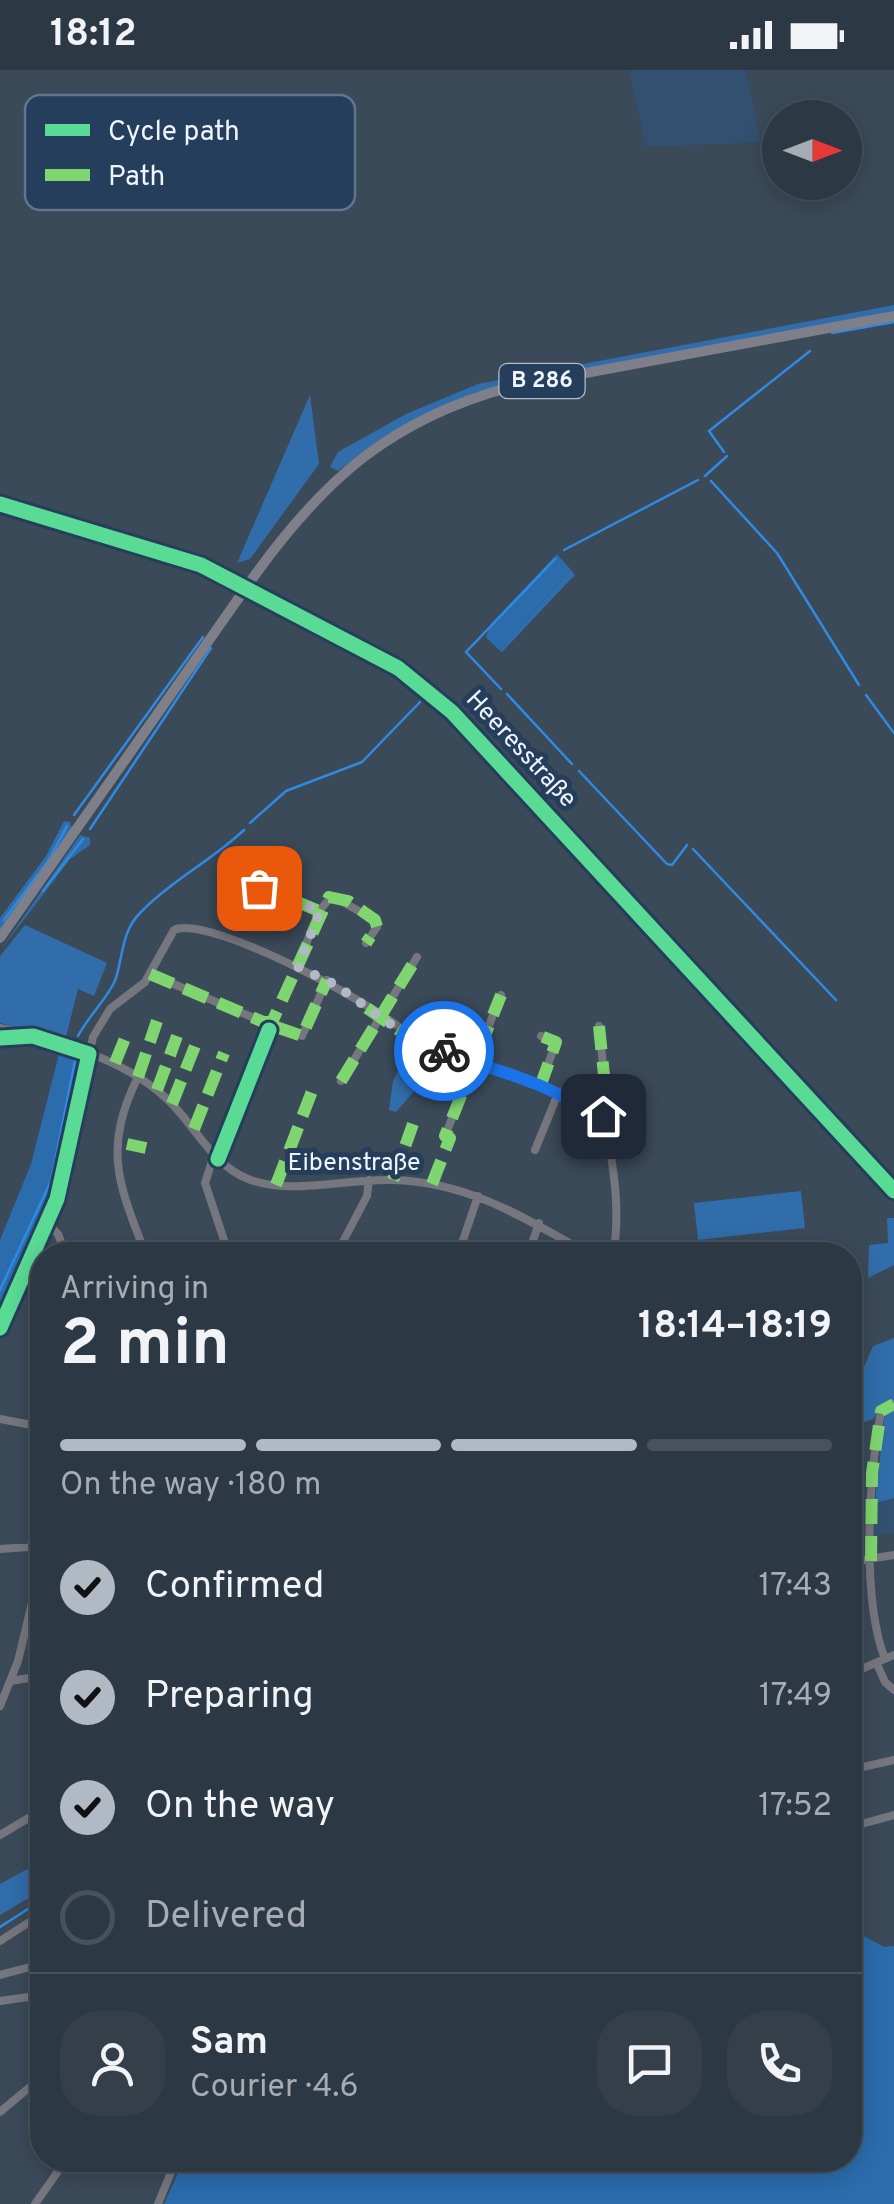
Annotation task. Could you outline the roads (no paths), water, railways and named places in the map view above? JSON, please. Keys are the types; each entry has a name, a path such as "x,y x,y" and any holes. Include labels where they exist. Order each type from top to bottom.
{"main road":[{"name":"B 286","path":"0,938 300,515 336,478 389,437 449,406 524,384 894,316"}],"street":[{"name":"Heeresstraße","path":"0,504 201,565 379,657 426,688 894,1190"},
{"path":"260,886 320,911"},
{"path":"298,967 320,911 332,896 377,923 366,943"},
{"path":"37,1242 60,1187 96,1030 110,1008 150,974 174,930 191,926 327,980 420,1045 540,1086 598,1120 611,1151 613,1242"},
{"path":"341,1081 417,957"},
{"path":"150,974 266,1023 273,1020 276,1026 302,1036 327,980"},
{"path":"445,1136 501,995"},
{"path":"598,1120 607,1105 599,1026"},
{"name":"Eibenstraße","path":"0,1028 67,1046 138,1077 172,1104 214,1155 242,1176 267,1184 368,1180 432,1184 478,1196 539,1223 569,1242"},
{"path":"540,1086 556,1042 541,1036"},
{"path":"138,1077 119,1142 116,1174 141,1242"},
{"path":"535,1150 557,1096"},
{"path":"214,1155 205,1183 225,1242"},
{"path":"343,1242 367,1196 368,1180"},
{"path":"462,1242 478,1196"},
{"path":"46,1221 61,1242"},
{"path":"532,1242 539,1223"},
{"path":"0,1328 30,1258"},
{"path":"894,1404 881,1410 877,1434 870,1560 885,1659 884,1682 894,1690"},
{"path":"0,1419 30,1425"},
{"path":"0,1549 30,1546"},
{"path":"862,1561 894,1555"},
{"path":"0,1706 30,1606"},
{"path":"862,1669 885,1659"},
{"path":"10,1680 30,1678"},
{"path":"862,1767 894,1760"},
{"path":"862,1824 894,1815"},
{"path":"0,1835 30,1817"},
{"path":"0,1942 30,1922"},
{"path":"0,1975 30,1967"},
{"path":"0,2002 30,1997"},
{"path":"0,2112 30,2087"},
{"path":"35,2204 58,2172"},
{"path":"158,2204 171,2172"}],"waterway":[{"path":"832,333 894,322"},
{"path":"724,452 709,431 810,351"},
{"path":"705,476 727,456"},
{"path":"564,550 698,480"},
{"path":"711,481 777,553 859,685"},
{"path":"501,689 466,652 555,559"},
{"path":"74,815 203,637"},
{"path":"90,829 211,648"},
{"path":"507,694 572,764"},
{"path":"866,695 894,733"},
{"path":"250,823 286,791 362,762 420,702"},
{"path":"579,771 667,864 672,865 687,845"},
{"path":"4,920 48,861 67,826"},
{"path":"78,1036 116,978 126,935 134,920 152,901 244,830"},
{"path":"43,891 83,839"},
{"path":"693,849 836,1000"},
{"path":"0,1290 51,1181 75,1061"},
{"path":"0,1927 30,1908"}]}
